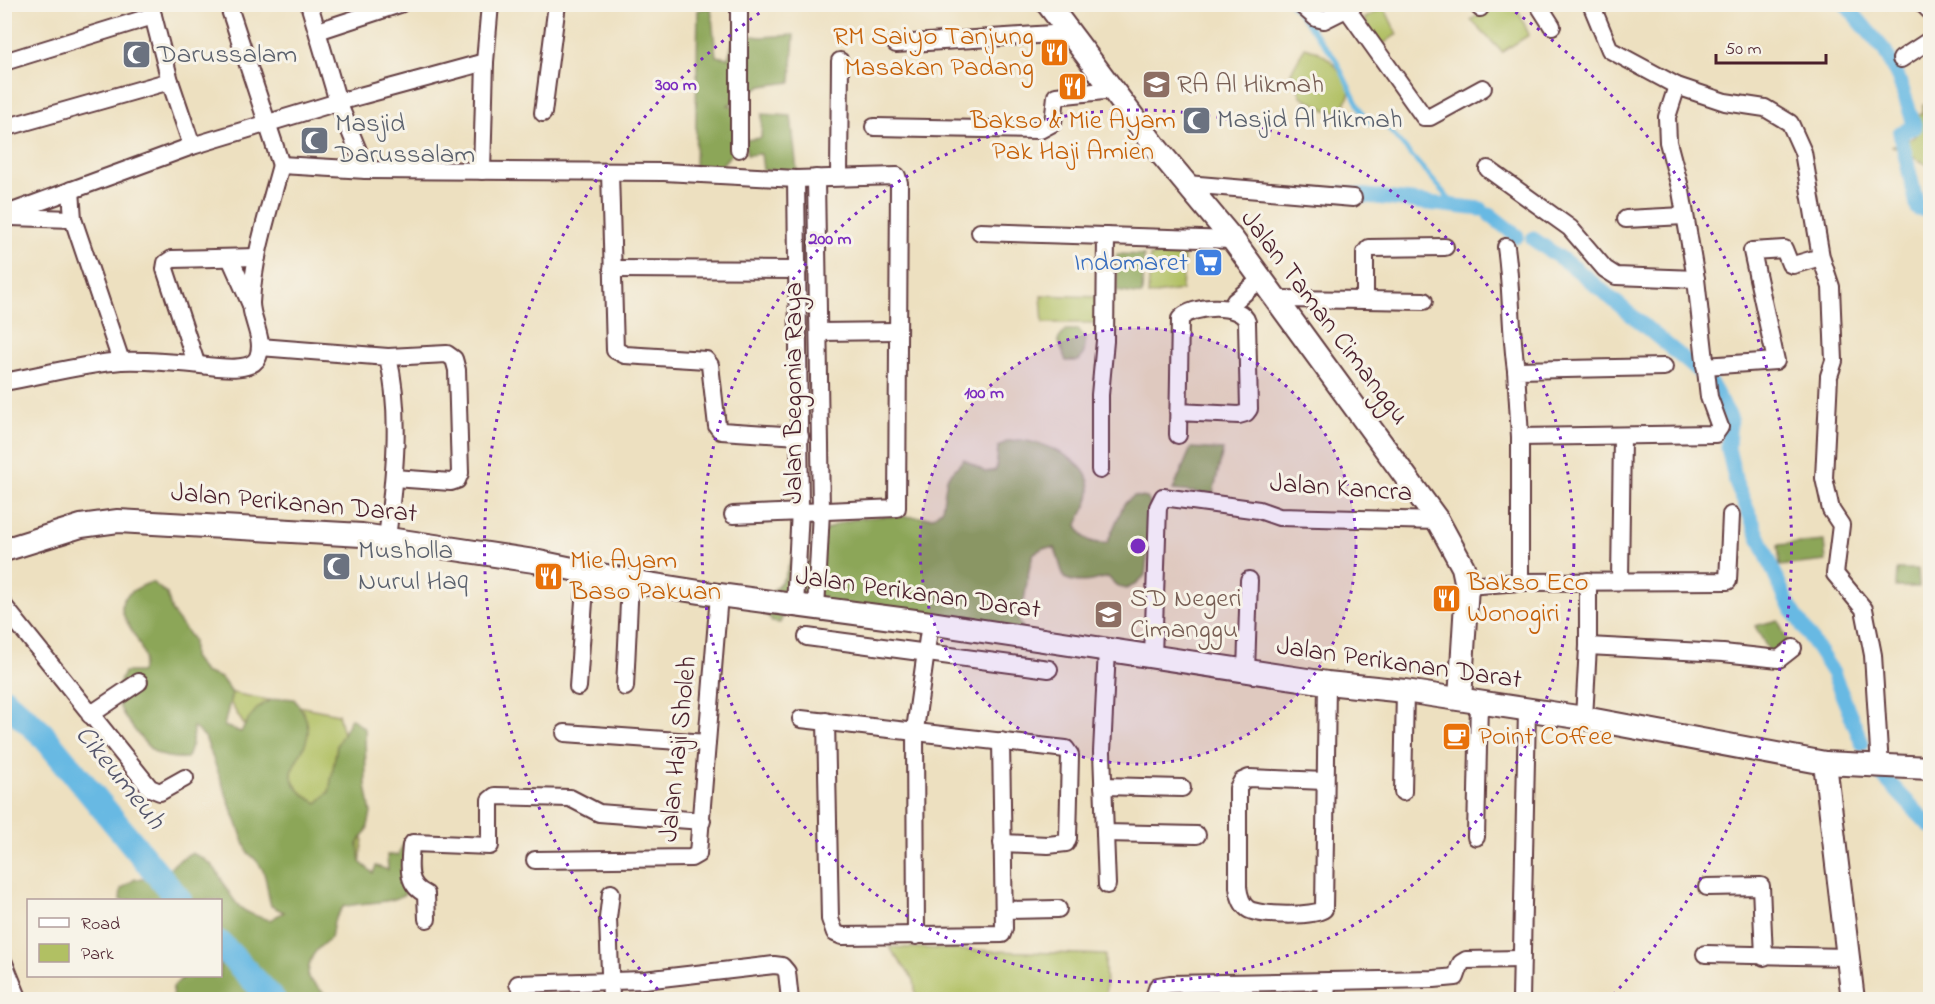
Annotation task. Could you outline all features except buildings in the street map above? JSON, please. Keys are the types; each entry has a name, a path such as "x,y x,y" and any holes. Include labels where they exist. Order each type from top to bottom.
{"street":[{"path":"228,4 249,74 281,165 257,257 251,306"},
{"path":"309,4 338,102 366,170"},
{"path":"318,31 400,4"},
{"path":"482,171 485,62 490,4"},
{"path":"543,113 556,4"},
{"path":"739,4 739,149"},
{"name":"Jalan Taman Cimanggu","path":"1048,4 1068,33 1233,240 1438,520 1463,567 1467,586 1470,701"},
{"path":"1300,4 1321,20 1351,7 1424,117 1430,117 1483,88"},
{"path":"1538,4 1552,26"},
{"path":"1591,4 1610,50 1677,86 1725,102 1765,108 1790,123 1803,152 1821,257 1831,287 1834,361 1829,376 1824,478 1831,510 1841,525 1835,574 1863,609 1873,655 1880,767"},
{"path":"1923,4 1930,11"},
{"path":"4,62 152,10 170,81 192,146"},
{"path":"896,44 1068,33"},
{"path":"1901,59 1930,40"},
{"path":"839,177 840,61"},
{"path":"4,216 192,146 338,102 485,62"},
{"path":"4,128 170,81"},
{"path":"1520,437 1715,434 1720,428 1709,397 1696,279 1666,128 1677,86"},
{"path":"874,127 1040,130 1053,123 1056,96 1113,90"},
{"path":"281,165 366,170 610,172 796,179 897,176 899,183 897,508 800,510 733,515"},
{"path":"1488,169 1570,228 1605,269 1616,276 1696,279"},
{"path":"610,172 615,350 618,354 706,360 710,364 717,426 721,431 800,436"},
{"name":"Jalan Begonia Raya","path":"806,607 821,511 816,178"},
{"name":"Jalan Begonia Raya","path":"796,179 800,510 806,607"},
{"path":"1187,184 1353,198"},
{"path":"71,190 73,219 121,361"},
{"path":"4,216 73,219"},
{"path":"1626,219 1684,216"},
{"path":"980,232 1233,240"},
{"path":"1100,470 1106,236"},
{"path":"1365,300 1365,253 1369,248 1445,247"},
{"path":"1506,247 1512,286 1511,330 1520,437 1520,582"},
{"path":"1706,371 1776,361 1752,251 1784,249 1790,264 1793,265 1821,257"},
{"path":"196,363 165,269 166,263 172,259 257,257"},
{"path":"4,382 121,361 196,363 243,368 258,359 260,347 251,306 230,258"},
{"path":"612,269 798,270"},
{"path":"1230,309 1235,301 1261,279"},
{"path":"1277,299 1424,301"},
{"path":"1178,412 1239,415 1246,413 1249,409 1247,322 1242,314 1230,309 1194,310 1180,318 1178,412 1178,435"},
{"path":"820,332 897,331"},
{"path":"260,347 388,357 447,354 454,360 457,370 460,473 458,480 451,482 394,478"},
{"path":"387,539 394,478 392,372 388,357"},
{"path":"1516,370 1664,367"},
{"path":"1620,580 1622,436"},
{"name":"Jalan Kancra","path":"1153,656 1159,500 1170,497 1259,510 1279,517 1438,520"},
{"path":"1467,586 1588,580 1728,581 1731,515"},
{"name":"Jalan Perikanan Darat","path":"4,550 81,526 140,520 284,532 346,533 534,561 630,581 719,595 930,623 1327,683 1405,691 1584,718 1825,763 1930,768"},
{"path":"578,687 586,572"},
{"path":"1246,671 1249,580"},
{"path":"1584,718 1588,646 1588,580"},
{"path":"625,687 630,581"},
{"name":"Jalan Haji Sholeh","path":"535,860 696,857 700,846 719,595"},
{"path":"4,606 154,792 160,792 185,778"},
{"path":"916,936 915,730 924,651 930,623"},
{"path":"807,637 1049,669"},
{"path":"1588,646 1723,653 1779,659 1793,648"},
{"path":"1107,650 1102,752 1107,885"},
{"path":"90,715 139,682"},
{"path":"1325,781 1250,778 1242,781 1238,788 1238,887 1240,899 1246,908 1265,914 1315,914 1324,909 1327,683"},
{"path":"1403,792 1405,691"},
{"path":"1470,701 1476,837"},
{"path":"1521,999 1520,959 1527,710"},
{"path":"801,719 915,730 1066,749 1070,755 1068,838 1065,843 1048,845 1002,843"},
{"path":"826,721 831,927 842,936 1002,934 1004,910 1001,741"},
{"path":"565,733 707,743"},
{"path":"1825,763 1853,999"},
{"path":"1103,786 1182,788"},
{"path":"427,919 426,894 415,888 411,879 411,846 413,843 490,846 489,807 490,800 495,796 570,798 599,813 702,821"},
{"path":"1105,833 1197,835"},
{"path":"1707,887 1761,886 1764,957"},
{"path":"611,893 608,918 611,999"},
{"path":"1004,910 1058,909"},
{"path":"1705,954 1848,957"},
{"path":"1153,999 1158,986 1170,984 1327,982 1452,977 1458,975 1463,961 1520,959"},
{"path":"4,963 19,999"},
{"path":"518,984 612,981 782,966 787,972 790,999"},
{"path":"1326,999 1327,982"}],"green space":[{"path":"1492,5 1516,5 1529,35 1502,52 1471,20"},
{"path":"711,7 716,56 728,58 735,34 761,37 794,35 791,82 762,86 728,105 745,109 745,140 761,138 762,114 791,116 797,171 763,170 761,154 747,155 744,140 718,169 695,169 698,10"},
{"path":"1384,7 1397,34 1379,47 1364,19"},
{"path":"1305,47 1321,53 1333,63 1347,82 1351,90 1342,112 1326,110 1301,96 1291,72"},
{"path":"1923,105 1930,105 1930,166 1892,146 1914,138 1920,129 1915,115 1923,113"},
{"path":"1184,253 1182,290 1148,295 1150,256"},
{"path":"1117,254 1144,255 1142,295 1117,291"},
{"path":"1041,295 1099,297 1100,323 1043,323"},
{"path":"1066,330 1079,330 1086,339 1084,353 1079,361 1066,361 1058,340"},
{"path":"1020,440 1053,449 1075,462 1083,470 1088,480 1090,496 1077,525 1088,540 1107,543 1124,504 1134,496 1147,498 1153,509 1145,575 1137,584 1126,589 1116,585 1108,577 1081,582 1064,578 1055,548 1043,548 1034,553 1031,561 1018,620 1026,633 785,612 780,623 772,622 763,610 769,595 784,578 792,558 805,538 808,563 819,563 823,532 834,525 861,518 933,517 942,509 947,478 964,459 985,472 996,470 998,447 1008,441"},
{"path":"1191,448 1223,450 1213,494 1173,490"},
{"path":"1824,541 1826,561 1780,566 1778,545"},
{"path":"1897,569 1918,569 1919,587 1896,587"},
{"path":"152,582 167,594 172,612 193,640 193,657 204,672 221,678 232,693 224,726 241,732 256,710 268,701 294,699 305,716 308,728 307,738 292,774 294,783 302,793 317,803 329,792 337,745 351,718 365,729 366,785 371,813 367,830 358,844 360,862 373,873 376,866 388,870 387,855 398,855 405,841 420,847 419,869 411,890 403,895 384,902 343,907 334,921 331,938 313,955 308,978 328,997 338,999 172,999 173,987 183,977 222,977 222,899 120,899 121,889 135,879 153,878 160,875 191,853 215,868 231,896 244,910 270,920 284,912 271,906 263,871 248,853 205,737 193,727 192,743 187,758 161,755 149,748 120,708 117,695 120,680 124,672 141,672 144,658 122,607 125,598 134,590"},
{"path":"1778,620 1789,645 1771,655 1755,626"},
{"path":"223,691 338,714 365,820 359,875 337,875"},
{"path":"889,947 1105,955 1106,999 916,999 914,980"}],"waterway":[{"path":"1291,4 1335,58 1367,123 1383,123 1454,204"},
{"path":"1845,4 1885,51 1900,82 1915,127 1900,133 1918,209 1930,209"},
{"path":"1341,193 1481,209"},
{"path":"1490,215 1517,236"},
{"path":"1533,239 1576,269 1708,379 1730,417 1728,448 1736,483 1786,600 1833,673 1862,743"},
{"name":"Cikeumeuh","path":"4,700 42,734 178,899"},
{"path":"1881,774 1930,826"},
{"name":"Cikeumeuh","path":"222,946 273,1000"}],"place":[{"name":"RM Saiyo Tanjung Masakan Padang","path":"1055,53"},
{"name":"Darussalam","path":"136,55"},
{"name":"RA Al Hikmah","path":"1156,85"},
{"name":"Bakso & Mie Ayam Pak Haji Amien","path":"1073,86"},
{"name":"Masjid Al Hikmah","path":"1196,120"},
{"name":"Masjid Darussalam","path":"314,140"},
{"name":"Indomaret","path":"1209,263"},
{"name":"Musholla Nurul Haq","path":"337,567"},
{"name":"Mie Ayam Baso Pakuan","path":"549,577"},
{"name":"Bakso Eco Wonogiri","path":"1446,599"},
{"name":"SD Negeri Cimanggu","path":"1109,615"},
{"name":"Point Coffee","path":"1457,737"}]}
